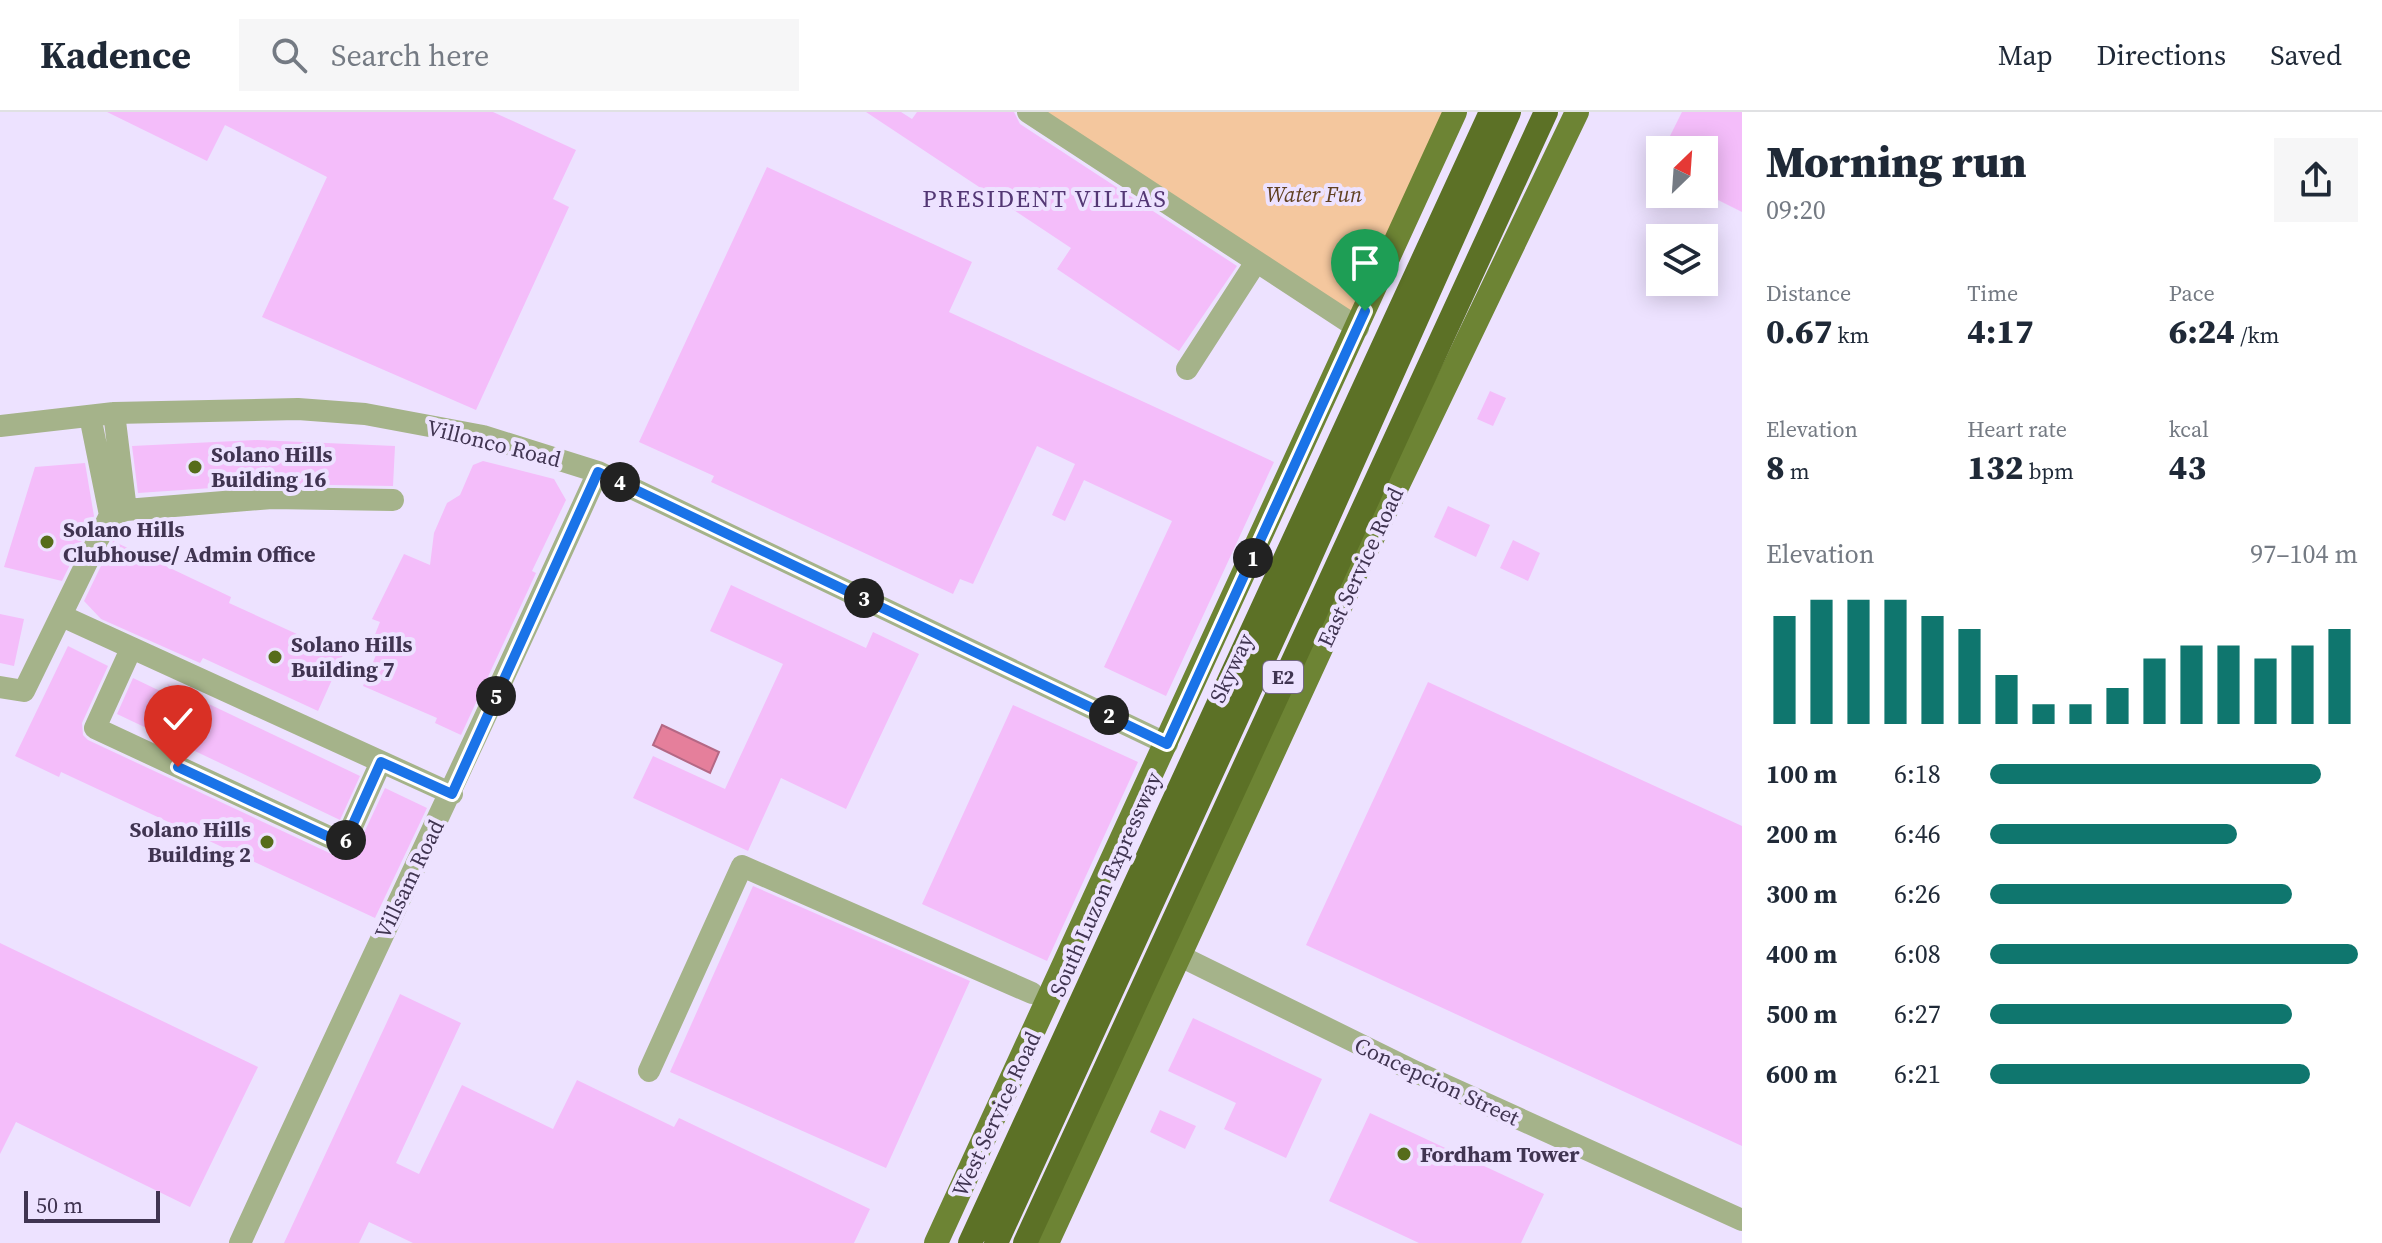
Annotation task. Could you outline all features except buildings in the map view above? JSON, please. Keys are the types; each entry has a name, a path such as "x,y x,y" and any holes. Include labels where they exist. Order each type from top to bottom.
{"highway":[{"name":"South Luzon Expressway","path":"970,1243 1491,112"},
{"name":"Skyway","path":"996,1243 1300,580 1509,112"},
{"name":"Skyway","path":"1022,1243 1530,112"},
{"name":"E2","path":"1022,1243 1546,112"}],"main road":[{"name":"West Service Road","path":"936,1243 1455,112"},
{"name":"East Service Road","path":"1047,1243 1359,566 1577,112"}],"street":[{"path":"1028,112 1358,328"},
{"path":"1187,369 1256,262"},
{"name":"Villonco Road","path":"0,426 114,413 298,409 365,414 483,436 598,472 1167,744"},
{"path":"107,446 114,413"},
{"path":"0,687 24,691 118,513 107,446 90,416"},
{"name":"Villsam Road","path":"240,1243 376,946 452,794 598,472"},
{"path":"118,513 272,498 393,500"},
{"path":"62,616 452,794"},
{"path":"131,649 95,728 344,844 381,762"},
{"path":"649,1071 742,866 1032,993"},
{"name":"Concepcion Street","path":"1178,955 1416,1072 1742,1220"}],"green space":[{"name":"Water Fun","path":"1040,112 1448,112 1350,315"}],"shaded area":[{"path":"662,725 719,752 710,773 653,745"}],"place":[{"name":"Solano Hills Building 16","path":"195,467"},
{"name":"Solano Hills Clubhouse/ Admin Office","path":"47,542"},
{"name":"Solano Hills Building 7","path":"275,657"},
{"name":"Solano Hills Building 2","path":"267,842"},
{"name":"Fordham Tower","path":"1404,1154"}],"district":[{"name":"PRESIDENT VILLAS","path":"1045,199"}],"route":[{"path":"178,767 344,844 381,762 452,794 598,472 1167,744 1365,311"}]}
